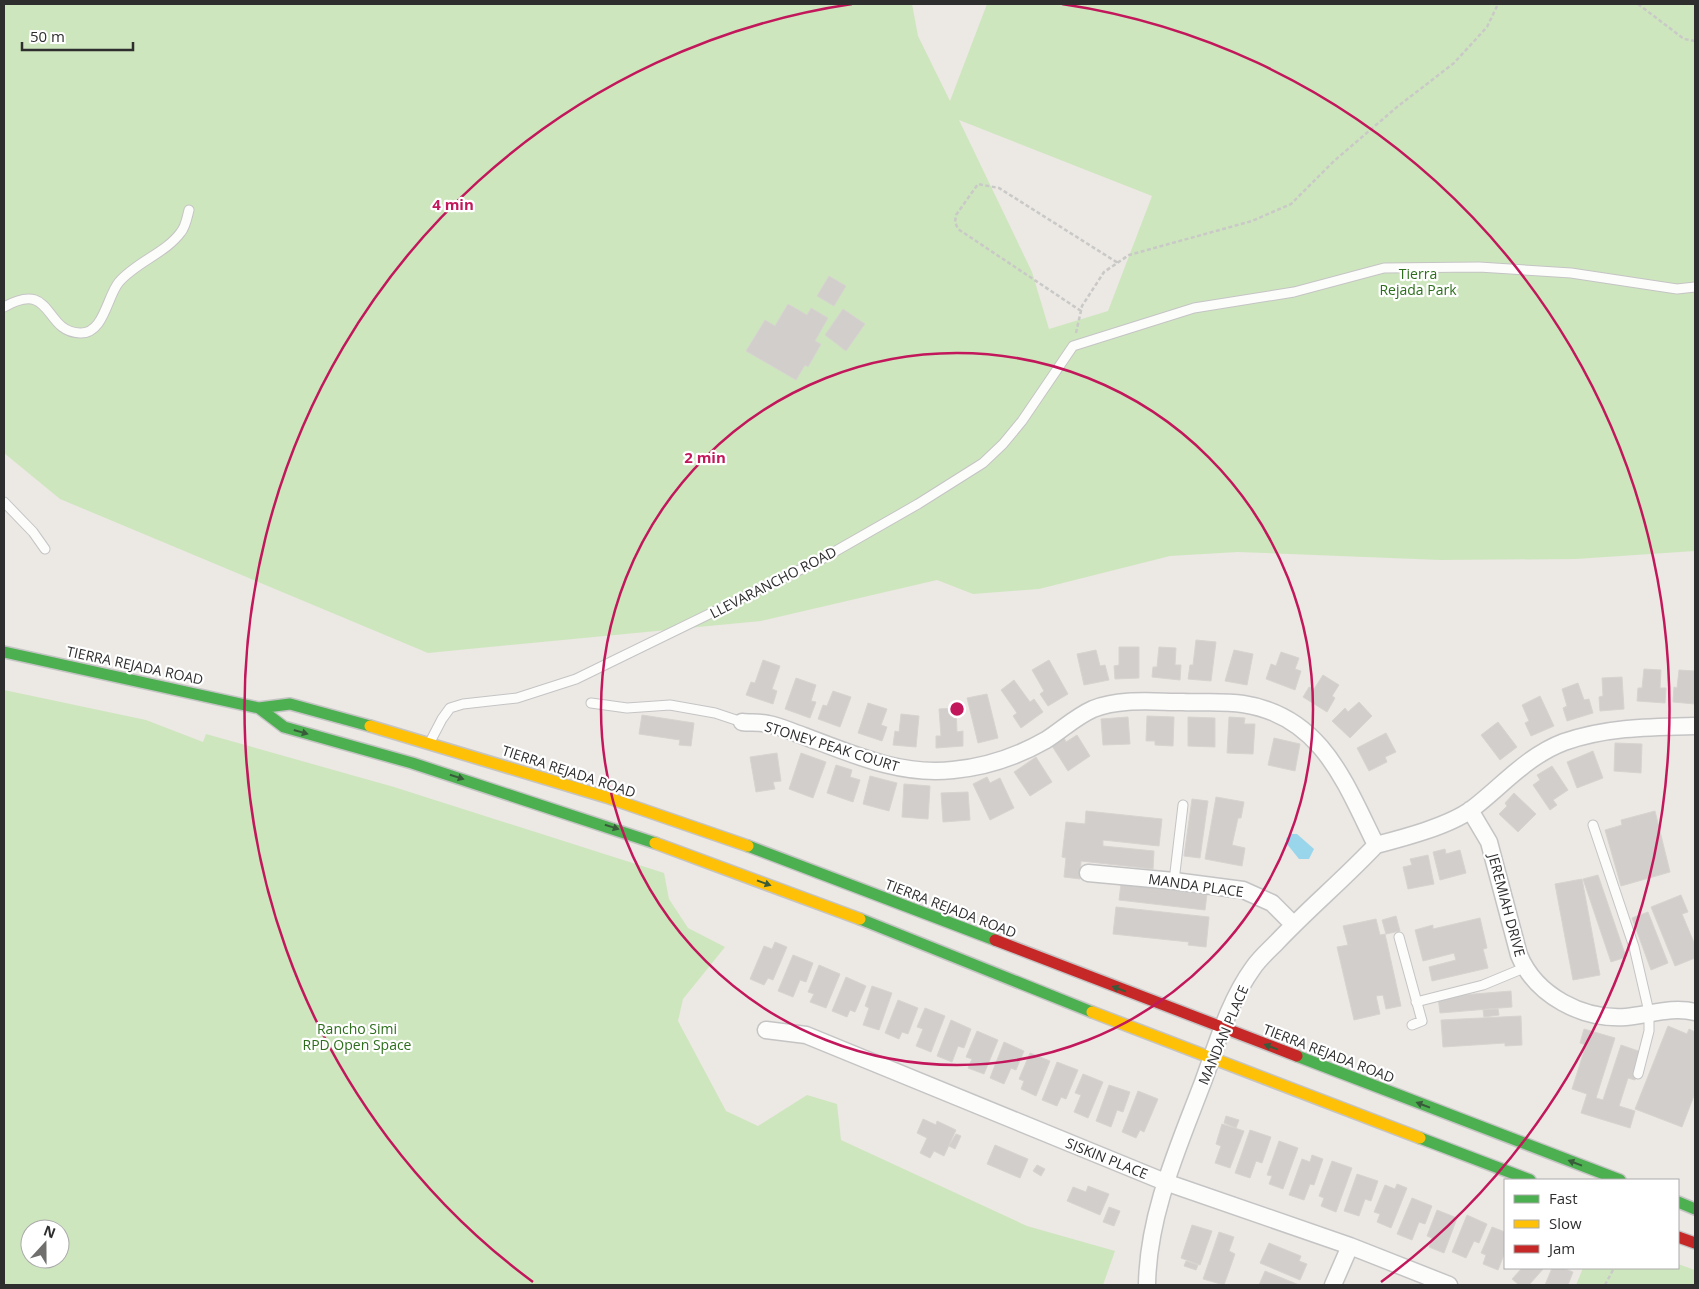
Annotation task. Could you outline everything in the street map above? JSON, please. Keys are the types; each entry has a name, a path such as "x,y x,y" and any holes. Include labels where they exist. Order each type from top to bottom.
{"main road":[{"name":"TIERRA REJADA ROAD","path":"4,652 260,708 290,704 430,743 606,797 772,855 1617,1179"},
{"name":"TIERRA REJADA ROAD","path":"260,708 284,727 412,763 645,838 827,906 1211,1058 1527,1179"},
{"path":"1679,1202 1695,1209"},
{"path":"1679,1237 1695,1243"}],"street":[{"name":"STONEY PEAK COURT","path":"742,722 768,724 887,766 919,771 952,770 985,765 1016,755 1046,740 1087,712 1118,703 1243,704 1268,710 1291,721 1322,746 1334,763 1376,845"},
{"path":"1376,845 1405,837 1470,810 1538,755 1563,743 1626,728 1695,726"},
{"name":"JEREMIAH DRIVE","path":"1470,810 1489,842 1519,956 1524,968 1546,991 1558,1000 1580,1011 1602,1016 1626,1017 1670,1010 1695,1012"},
{"name":"MANDAN PLACE","path":"1147,1285 1154,1225 1166,1182 1222,1029 1254,967 1293,924 1376,845"},
{"name":"MANDA PLACE","path":"1088,873 1243,890 1258,895 1272,903 1293,924"},
{"name":"SISKIN PLACE","path":"766,1030 806,1035 1166,1182 1350,1246 1449,1285"},
{"path":"1333,1285 1350,1246"}],"lane":[{"path":"4,307 15,301 27,298 42,302 58,325 72,332 82,334 93,330 101,319 113,289 128,271 170,243 182,231 189,210"},
{"path":"1073,346 1194,308 1294,292 1384,268 1480,267 1572,273 1677,289 1695,287"},
{"name":"LLEVARANCHO ROAD","path":"430,743 450,708 462,704 516,698 576,679 820,560 918,504 983,463 1003,444 1022,421 1073,346"},
{"path":"4,502 33,532 45,549"},
{"path":"591,703 627,708 670,705 715,713 742,722"},
{"path":"1174,881 1183,805"},
{"path":"1594,824 1634,947 1649,1012 1649,1031 1638,1074"},
{"path":"1399,937 1422,1022 1412,1024"},
{"path":"1416,1002 1483,985 1524,968"}],"path":[{"path":"1073,346 1081,311 1104,272 1129,255 1252,220 1291,204 1334,161 1454,63 1487,27 1498,4"},
{"path":"1638,4 1684,38 1695,41"},
{"path":"1081,311 958,228 954,222 956,215 978,184 999,188 1118,263"},
{"path":"1605,1285 1613,1269"}],"green space":[{"name":"Tierra Rejada Park","path":"4,4 912,4 918,36 950,101 987,4 1695,4 1695,551 1576,559 1441,560 1238,552 1170,556 1039,589 973,594 937,580 761,621 428,653 60,499 4,453","holes":["959,120 1152,196 1108,311 1049,329 1032,272"]},
{"name":"Rancho Simi RPD Open Space","path":"4,690 146,720 203,742 206,734 394,787 664,873 669,899 688,928 725,947 683,999 678,1021 726,1111 758,1126 807,1095 837,1104 841,1140 1027,1226 1115,1251 1103,1285 4,1285"},
{"path":"1679,1264 1695,1270 1695,1285 1576,1285 1583,1269 1679,1269"}],"water":[{"path":"1290,834 1297,834 1314,849 1309,859 1299,859 1287,844 1286,839"}],"building":[{"path":"829,276 846,286 834,306 817,296"},
{"path":"788,304 807,315 811,308 828,318 815,341 821,344 808,367 805,365 796,380 746,351 765,320 775,326"},
{"path":"843,309 865,324 846,351 825,335"},
{"path":"1196,640 1216,642 1211,681 1188,679 1190,665 1193,665"},
{"path":"1119,647 1139,647 1139,678 1115,679 1114,666 1119,665"},
{"path":"1159,647 1176,648 1175,665 1181,665 1180,680 1152,677 1153,667 1157,667"},
{"path":"1096,650 1100,666 1105,665 1109,680 1084,685 1077,654"},
{"path":"1234,650 1253,654 1247,685 1225,681"},
{"path":"1281,652 1299,658 1295,669 1301,671 1295,690 1266,679 1271,664 1276,666"},
{"path":"763,660 780,666 772,689 777,691 773,704 746,695 751,682 755,683"},
{"path":"1049,660 1068,694 1048,706 1040,694 1044,691 1032,670"},
{"path":"1644,669 1661,670 1660,688 1666,688 1665,703 1637,701 1638,688 1642,688"},
{"path":"1679,670 1695,671 1695,704 1673,702 1674,687 1677,688"},
{"path":"1323,675 1339,685 1332,696 1335,698 1327,712 1303,697 1309,687 1314,689"},
{"path":"1622,677 1624,709 1600,711 1599,697 1603,696 1602,678"},
{"path":"796,678 816,685 811,701 816,702 810,718 785,709"},
{"path":"1014,680 1030,702 1034,699 1043,712 1021,728 1013,716 1017,713 1001,690"},
{"path":"1578,683 1584,700 1589,699 1593,713 1567,721 1563,708 1567,706 1562,689"},
{"path":"833,691 851,697 840,727 818,719 823,705 827,706"},
{"path":"987,694 998,738 978,743 967,698"},
{"path":"1540,696 1554,726 1531,736 1525,723 1529,721 1522,705"},
{"path":"1359,702 1372,716 1350,738 1332,721 1345,708 1348,712"},
{"path":"868,703 887,709 881,725 887,727 882,741 858,733"},
{"path":"956,708 957,732 963,731 963,746 936,748 936,736 941,736 939,709"},
{"path":"901,714 919,716 916,747 893,745 895,731 899,732"},
{"path":"642,715 694,723 691,746 679,745 680,740 639,734"},
{"path":"1147,716 1174,717 1173,746 1155,745 1155,741 1146,741"},
{"path":"1128,717 1130,744 1103,745 1101,719"},
{"path":"1188,717 1215,718 1215,747 1188,746"},
{"path":"1229,717 1245,718 1244,724 1255,724 1253,754 1227,753"},
{"path":"1498,722 1517,747 1500,760 1481,735"},
{"path":"1386,733 1396,752 1385,757 1387,762 1369,771 1357,748"},
{"path":"1077,735 1090,756 1068,771 1052,746 1064,738 1066,742"},
{"path":"1274,738 1300,744 1295,771 1268,765"},
{"path":"1615,743 1642,744 1641,773 1614,771"},
{"path":"1593,751 1603,778 1577,788 1567,762"},
{"path":"777,753 781,781 773,782 775,789 756,792 750,757"},
{"path":"801,753 826,762 813,798 789,789"},
{"path":"1036,757 1052,782 1030,796 1014,772"},
{"path":"836,765 852,770 850,777 860,780 853,802 827,793"},
{"path":"1552,766 1568,790 1553,800 1557,805 1550,810 1533,785 1540,780 1537,775"},
{"path":"870,776 897,783 889,811 863,804"},
{"path":"987,777 990,783 1000,778 1014,808 990,820 973,784"},
{"path":"904,784 930,786 928,819 902,817"},
{"path":"968,792 970,820 943,822 941,793"},
{"path":"1514,793 1536,814 1518,832 1499,814 1507,806 1505,803"},
{"path":"1216,797 1244,802 1232,845 1245,848 1242,866 1205,859"},
{"path":"1192,799 1208,801 1200,858 1184,856"},
{"path":"1086,811 1162,819 1159,846 1103,840 1103,846 1154,851 1153,869 1081,861 1080,879 1064,877 1066,858 1062,857 1066,822 1085,824"},
{"path":"1655,811 1670,872 1621,886 1605,830 1622,825 1621,820"},
{"path":"1445,849 1446,854 1460,850 1466,873 1440,880 1433,852"},
{"path":"1428,855 1434,884 1408,889 1403,867 1412,865 1410,859"},
{"path":"1598,875 1626,957 1611,962 1583,879"},
{"path":"1582,879 1600,975 1573,980 1555,884"},
{"path":"1121,884 1207,894 1205,910 1119,900"},
{"path":"1681,895 1688,912 1682,914 1695,945 1695,958 1675,966 1651,907"},
{"path":"1116,907 1209,917 1206,947 1188,945 1189,942 1113,934"},
{"path":"1648,912 1668,963 1651,970 1632,918"},
{"path":"1396,916 1400,931 1386,934 1382,920"},
{"path":"1480,918 1487,948 1483,949 1488,968 1432,981 1429,967 1456,960 1454,953 1423,961 1415,930 1433,925 1433,929"},
{"path":"1376,919 1380,935 1385,934 1401,1006 1386,1009 1383,995 1376,996 1380,1014 1354,1020 1337,947 1348,945 1343,926"},
{"path":"775,942 787,947 773,980 768,978 764,985 750,979 764,946 772,949"},
{"path":"793,955 813,963 806,982 800,980 793,997 778,991"},
{"path":"819,965 840,974 826,1008 810,1002 814,994 808,992"},
{"path":"846,977 866,986 855,1012 850,1010 847,1017 832,1011"},
{"path":"872,986 892,993 879,1030 863,1025 869,1008 865,1006"},
{"path":"1511,991 1512,1007 1440,1013 1438,997"},
{"path":"898,1000 918,1008 908,1034 902,1032 899,1039 885,1033"},
{"path":"925,1008 945,1016 931,1052 916,1046 923,1029 917,1027"},
{"path":"1498,1009 1499,1015 1484,1017 1483,1010"},
{"path":"1521,1016 1522,1045 1505,1046 1505,1043 1443,1047 1441,1020"},
{"path":"951,1020 971,1029 964,1048 958,1046 952,1062 937,1056"},
{"path":"1668,1026 1687,1034 1689,1029 1695,1032 1695,1093 1682,1127 1635,1109"},
{"path":"1584,1029 1615,1038 1596,1098 1603,1100 1621,1045 1644,1053 1635,1080 1628,1078 1619,1106 1635,1111 1630,1128 1581,1113 1587,1094 1572,1089 1586,1045 1580,1043"},
{"path":"977,1031 998,1040 984,1074 968,1068 972,1059 966,1057"},
{"path":"1004,1042 1024,1051 1016,1070 1011,1068 1004,1084 990,1078"},
{"path":"1030,1053 1050,1061 1036,1096 1021,1089 1024,1081 1019,1079"},
{"path":"1057,1062 1078,1070 1066,1099 1061,1097 1057,1106 1042,1100"},
{"path":"1083,1074 1103,1082 1088,1118 1074,1112 1081,1095 1075,1093"},
{"path":"1109,1085 1130,1092 1123,1112 1117,1110 1111,1127 1096,1121"},
{"path":"1138,1091 1158,1099 1144,1132 1140,1130 1136,1138 1122,1132"},
{"path":"1226,1116 1239,1120 1236,1128 1224,1123"},
{"path":"923,1119 936,1125 937,1121 956,1130 944,1156 934,1151 930,1158 920,1153 927,1138 917,1133"},
{"path":"1222,1124 1244,1131 1230,1168 1215,1163 1221,1146 1216,1144"},
{"path":"1250,1130 1271,1137 1262,1163 1256,1161 1250,1178 1235,1173"},
{"path":"956,1134 961,1136 955,1149 949,1146"},
{"path":"1279,1141 1298,1148 1283,1189 1269,1184 1272,1176 1267,1175"},
{"path":"995,1145 1028,1159 1020,1178 987,1164"},
{"path":"1312,1155 1323,1159 1314,1185 1310,1184 1304,1200 1289,1195 1302,1159 1310,1162"},
{"path":"1332,1161 1352,1168 1336,1212 1321,1206 1324,1198 1319,1196"},
{"path":"1037,1165 1045,1169 1041,1176 1033,1171"},
{"path":"1357,1174 1378,1181 1371,1201 1365,1199 1359,1216 1344,1211"},
{"path":"1397,1184 1407,1188 1391,1228 1377,1222 1380,1214 1374,1212 1385,1185 1395,1189"},
{"path":"1088,1186 1109,1194 1100,1215 1067,1201 1073,1187 1086,1192"},
{"path":"1412,1198 1432,1206 1425,1224 1419,1222 1412,1240 1397,1234"},
{"path":"1109,1207 1120,1211 1114,1226 1103,1222"},
{"path":"1437,1210 1457,1218 1444,1253 1429,1247 1432,1238 1427,1236"},
{"path":"1467,1215 1487,1224 1479,1243 1474,1241 1466,1258 1452,1252"},
{"path":"1192,1225 1212,1231 1200,1265 1181,1258"},
{"path":"1492,1227 1504,1232 1504,1255 1498,1270 1483,1264 1486,1255 1481,1253"},
{"path":"1219,1232 1234,1237 1229,1251 1235,1254 1224,1285 1203,1279"},
{"path":"1269,1243 1301,1256 1299,1261 1307,1264 1300,1280 1260,1263"},
{"path":"1186,1261 1198,1265 1196,1270 1184,1266"},
{"path":"1521,1269 1543,1269 1529,1285 1519,1285 1512,1279"},
{"path":"1552,1269 1566,1269 1573,1272 1568,1285 1545,1285"},
{"path":"1265,1271 1299,1285 1259,1285"}],"traffic: fast":[{"path":"4,652 259,708 290,704 370,726"},
{"path":"259,708 284,727 412,763 655,843"},
{"path":"748,846 995,940"},
{"path":"860,919 1092,1012"},
{"path":"1297,1056 1617,1179"},
{"path":"1420,1138 1527,1179"},
{"path":"1679,1202 1695,1209"}],"traffic: slow":[{"path":"370,726 606,797 748,846"},
{"path":"655,843 860,919"},
{"path":"1092,1012 1420,1138"}],"traffic: jam":[{"path":"995,940 1297,1056"},
{"path":"1679,1237 1695,1243"}]}
